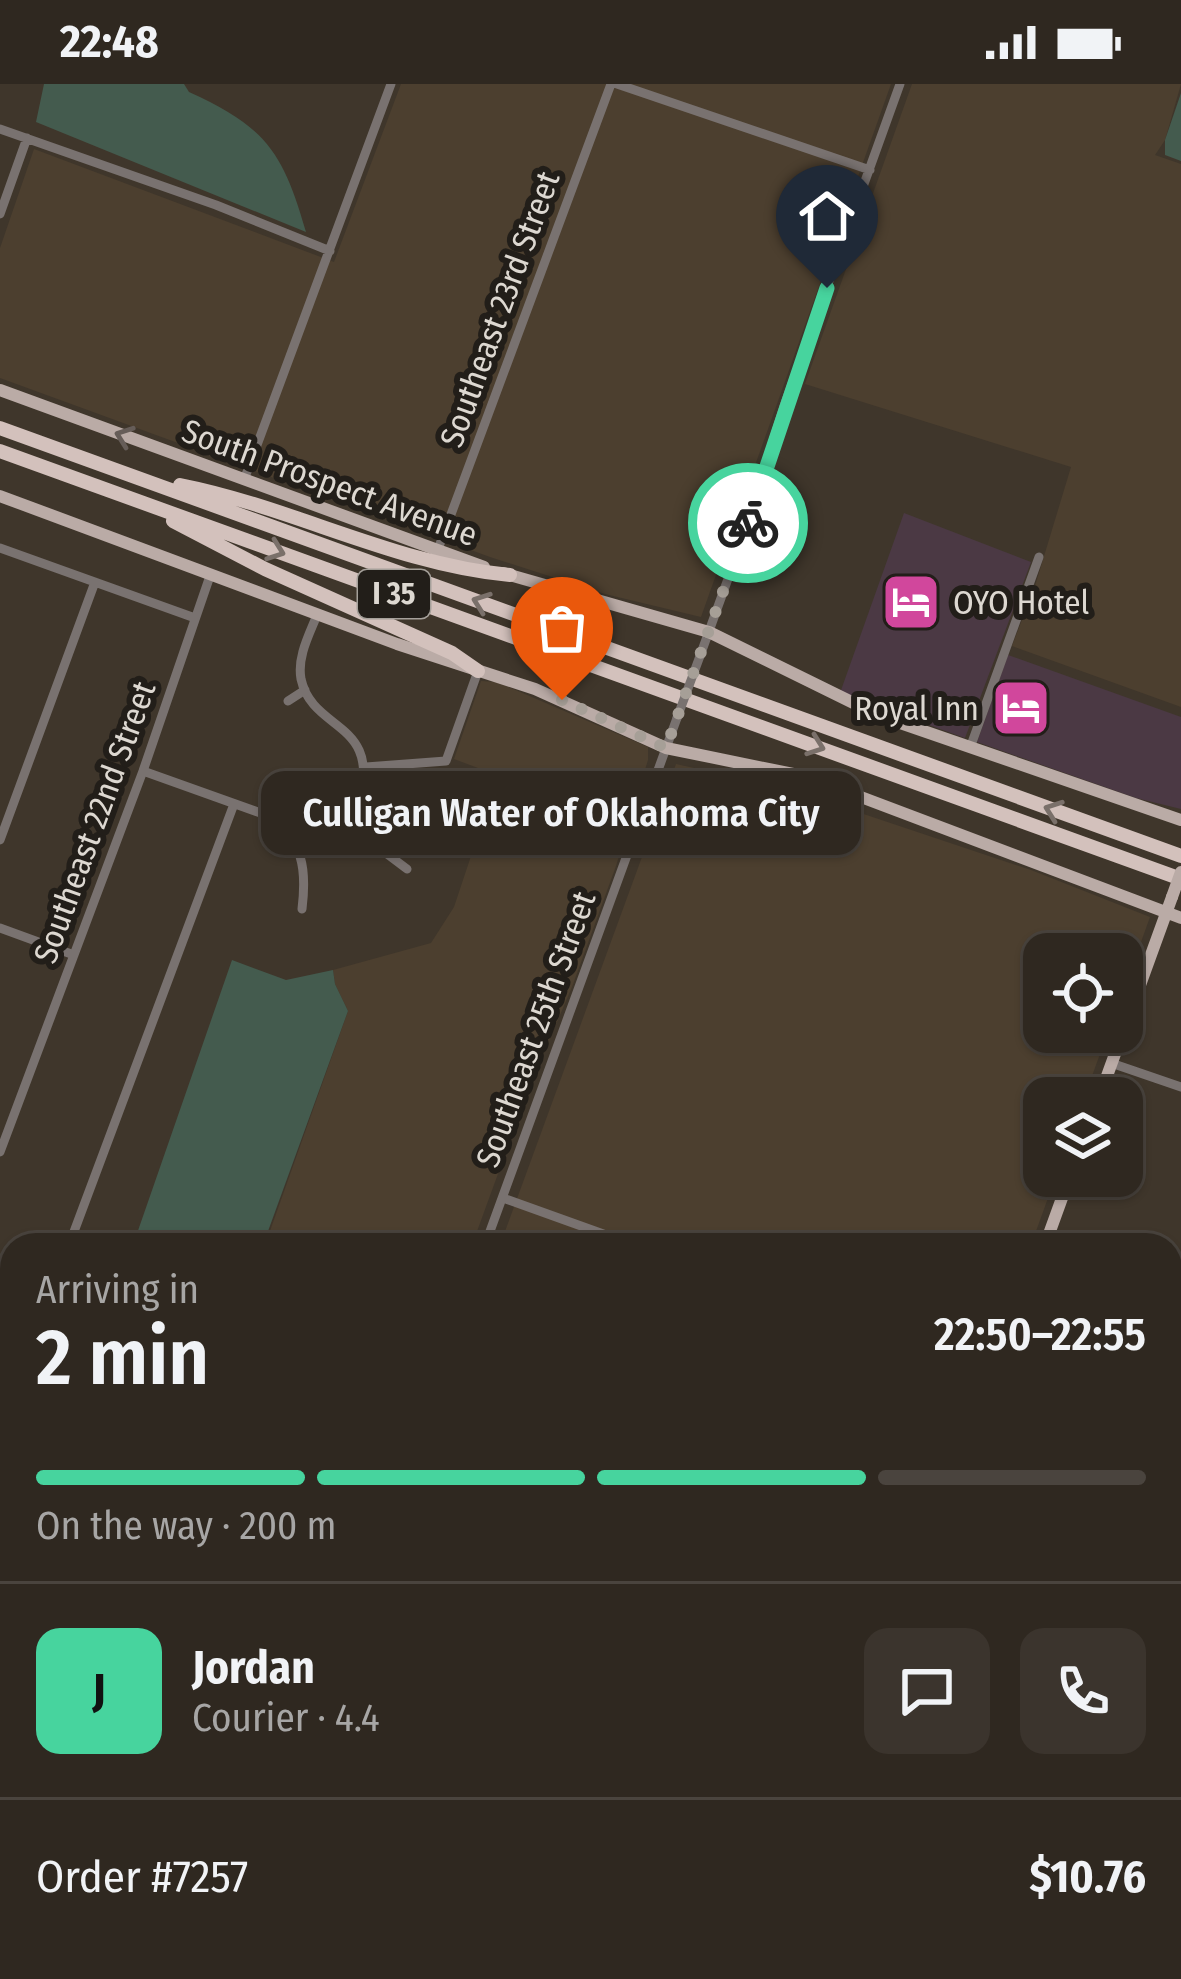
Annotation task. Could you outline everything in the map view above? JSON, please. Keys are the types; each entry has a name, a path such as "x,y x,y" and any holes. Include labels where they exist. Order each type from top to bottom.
{"highway":[{"name":"I 35","path":"0,428 1181,856"},
{"name":"I 35","path":"0,451 1181,876"},
{"path":"136,477 234,496 454,568 510,575"},
{"path":"126,496 265,569 452,653 478,671"}],"main road":[{"name":"South Prospect Avenue","path":"0,390 437,552 709,632 849,703 1181,820"},
{"path":"0,496 317,615 535,689 666,748 808,777 1181,918"},
{"path":"1106,1077 1181,876"},
{"path":"1049,1233 1062,1197"}],"street":[{"path":"244,480 391,84"},
{"path":"614,84 870,170"},
{"name":"Southeast 23rd Street","path":"437,552 614,84"},
{"name":"Southeast 25th Street","path":"490,1233 709,632 900,84"},
{"path":"0,129 216,205 330,251"},
{"path":"0,214 27,138"},
{"path":"0,548 195,618"},
{"path":"970,748 1039,557"},
{"name":"Southeast 22nd Street","path":"0,1152 210,576"},
{"path":"0,840 95,582"},
{"path":"301,851 318,848 350,826 366,767 346,733 304,690 302,654 317,615"},
{"path":"366,767 446,761 478,671"},
{"path":"288,701 304,690"},
{"path":"143,770 269,816 285,828 301,851 302,909"},
{"path":"73,1233 234,804"},
{"path":"350,826 407,869"},
{"path":"0,928 74,956"},
{"path":"1111,1063 1181,1087"},
{"path":"503,1198 602,1233"},
{"path":"590,1233 592,1229"}],"shaded area":[{"path":"401,84 891,84 701,617 605,594 490,557 0,378 0,248 34,149 334,262"},
{"path":"912,84 1181,84 1165,140 1155,155 1181,164 1181,707 1012,646 1071,467 805,384"},
{"path":"904,513 1031,562 965,738 840,693"},
{"path":"1008,655 1181,717 1181,809 977,742"},
{"path":"481,681 497,682 648,747 616,866 476,1233 269,1233 348,1011 333,970 431,943 454,907 496,781 494,774 454,759"},
{"path":"676,764 786,788 1031,870 1150,917 1143,936 1023,933 1023,1053 1100,1053 1092,1077 1023,1077 1023,1197 1048,1197 1035,1233 504,1233"}],"green space":[{"path":"44,84 184,84 189,92 237,117 268,145 289,181 306,232 36,122"},
{"path":"1181,93 1181,161 1165,155 1165,140"},
{"path":"232,960 286,980 333,970 348,1011 267,1233 137,1233"}],"way so far":[{"path":"562,700 666,748 748,523"}],"place":[{"name":"OYO Hotel","path":"911,602"},
{"name":"Culligan Water of Oklahoma City","path":"562,700"},
{"name":"Royal Inn","path":"1021,708"}],"route":[{"path":"748,523 827,288"}]}
